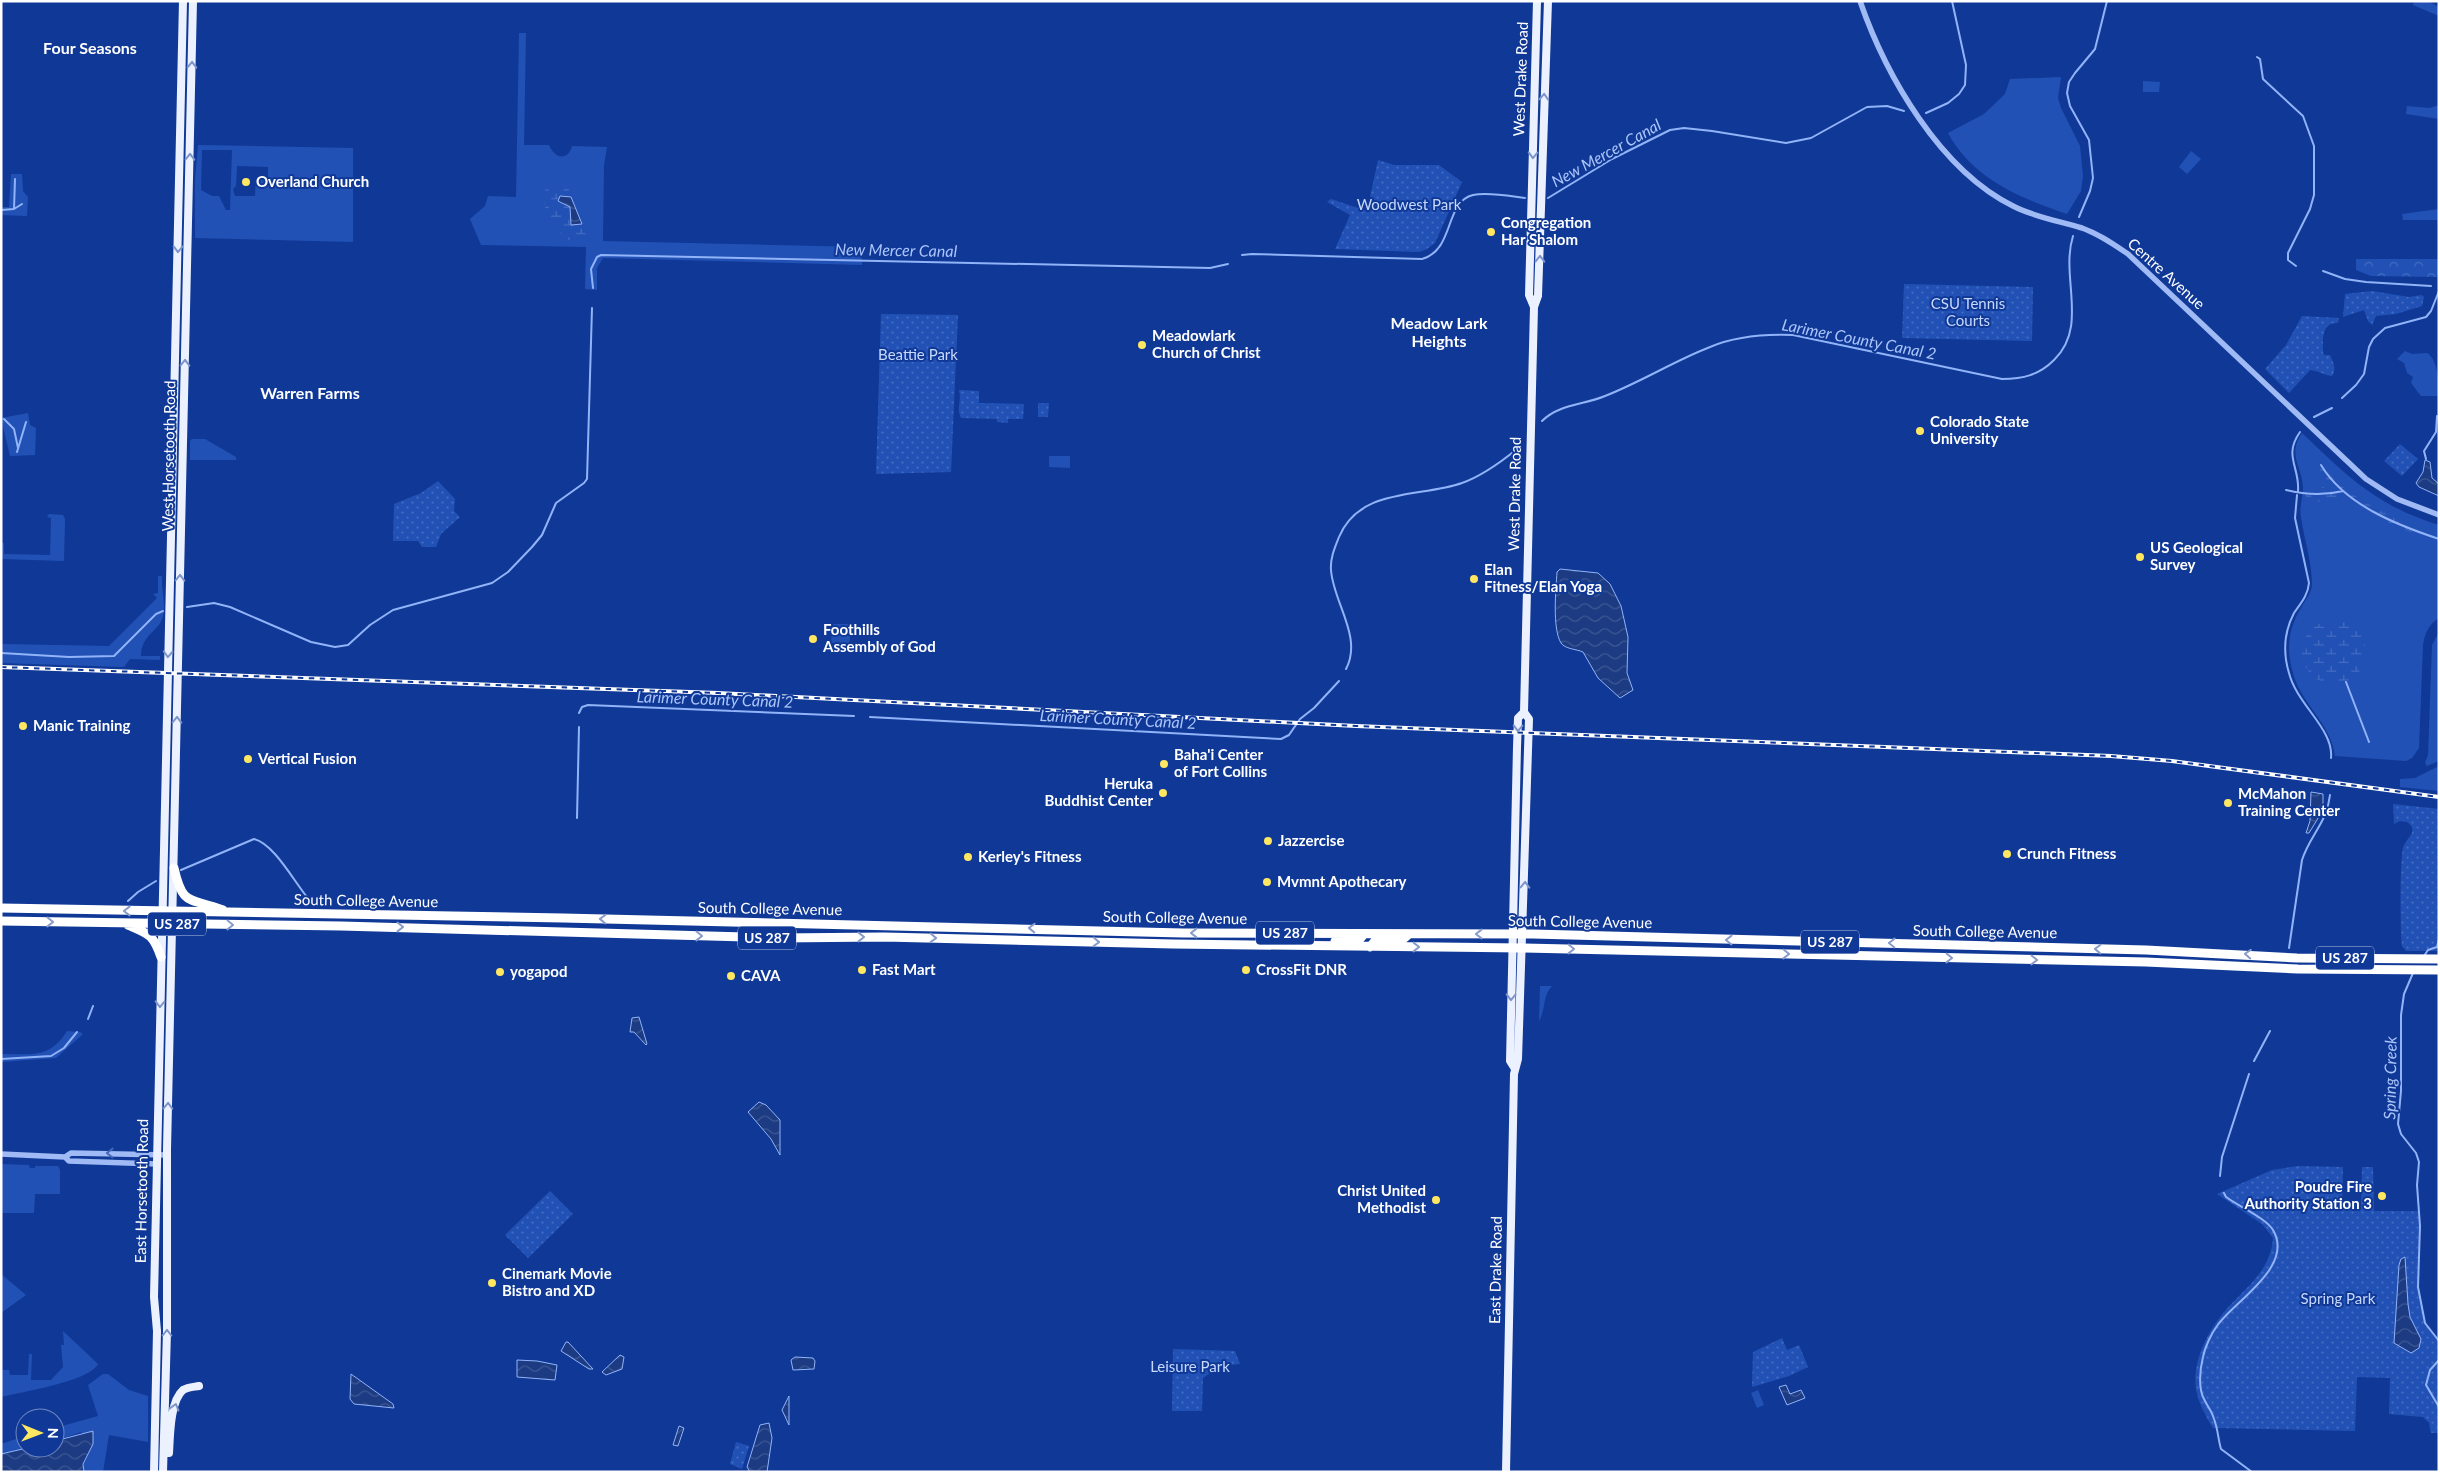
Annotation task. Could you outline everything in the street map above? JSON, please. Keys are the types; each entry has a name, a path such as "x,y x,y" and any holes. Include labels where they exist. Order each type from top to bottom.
{"highway":[{"path":"174,868 182,894 190,900 228,912"},
{"name":"South College Avenue","path":"1,908 563,918 1183,933 1523,934 2227,953 2297,958 2439,958"},
{"path":"6,921 15,916 54,910"},
{"name":"South College Avenue","path":"6,921 341,926 778,938 879,937 1370,947 1522,948 2139,962 2298,969 2439,970"},
{"path":"123,923 148,933 155,940 161,957"},
{"path":"1320,946 1325,941 1359,940 1364,934"},
{"path":"1370,947 1375,941 1402,940 1409,934"},
{"path":"1844,955 1846,952 1859,949 1866,943"}],"main road":[{"name":"West Horsetooth Road","path":"162,911 183,1"},
{"name":"West Horsetooth Road","path":"173,911 193,1"},
{"name":"West Drake Road","path":"1534,307 1529,295 1537,1"},
{"name":"West Drake Road","path":"1523,934 1529,719 1524,712 1534,307 1538,296 1548,1"},
{"path":"1531,211 1537,215 1540,229"},
{"name":"West Drake Road","path":"1513,934 1518,718 1524,712"},
{"path":"166,722 170,735 169,775 176,783"},
{"path":"165,783 170,792 170,831 174,846"},
{"path":"1516,796 1520,824 1525,837"},
{"path":"1515,837 1522,843 1525,867"},
{"name":"East Horsetooth Road","path":"154,1472 157,1331 154,1297 162,911"},
{"name":"East Horsetooth Road","path":"163,1471 167,1155 173,911"},
{"name":"East Drake Road","path":"1513,934 1510,1061 1515,1069"},
{"name":"East Drake Road","path":"1506,1472 1515,1069 1518,1060 1523,934"},
{"path":"163,1471 168,1467 172,1418 178,1396 186,1388 199,1386"}],"street":[{"name":"Centre Avenue","path":"1860,1 1878,47 1899,90 1945,150 1980,185 2013,206 2084,229 2103,238 2128,254 2366,478 2397,499 2439,515"},
{"path":"1,1154 65,1157 71,1153 167,1155"},
{"path":"65,1157 69,1161 157,1164"}],"green space":[{"path":"2414,1 2428,1 2439,7 2439,16 2413,5"},
{"path":"519,33 526,33 524,145 549,145 554,153 561,156 567,154 572,146 607,147 604,165 603,241 861,247 862,265 603,258 597,268 597,290 585,289 586,247 481,245 470,219 485,206 488,196 516,197"},
{"path":"2061,77 2058,98 2080,146 2083,176 2081,191 2067,214 2032,201 1999,185 1984,175 1958,149 1948,133 1984,114 2005,94 2010,79"},
{"path":"2143,81 2160,82 2159,92 2143,92"},
{"path":"2439,105 2439,119 2406,114 2407,106 2430,108"},
{"path":"198,145 353,148 353,242 195,238 195,180","holes":["202,150 232,150 230,210 226,210 219,196 212,196 201,190","237,166 268,167 268,178 256,178 255,196 235,196 233,189 236,186"]},
{"path":"2191,151 2201,159 2187,174 2179,167"},
{"name":"Woodwest Park","path":"1378,160 1394,165 1439,165 1462,182 1435,243 1427,249 1419,252 1335,249 1350,215 1327,202 1331,199 1367,211"},
{"path":"11,174 22,174 23,191 28,197 27,216 1,215 1,207 9,207"},
{"path":"561,183 568,188 571,197 560,196 560,204 570,206 570,218 579,225 582,224 586,235 584,241 576,242 561,234 554,226 545,207 545,190"},
{"path":"2439,209 2439,220 2403,220 2402,214"},
{"path":"2356,259 2439,259 2439,277 2371,276 2356,270"},
{"name":"CSU Tennis Courts","path":"1904,284 2033,287 2032,341 1902,338"},
{"path":"2372,291 2409,297 2422,295 2424,297 2422,306 2396,314 2376,316 2372,325 2368,321 2364,310 2343,317 2345,294"},
{"name":"Beattie Park","path":"881,314 958,315 951,472 876,474"},
{"path":"2302,316 2339,318 2338,323 2328,325 2323,337 2323,352 2324,355 2330,355 2334,371 2332,376 2310,370 2289,393 2265,369 2286,345"},
{"path":"2405,351 2412,354 2427,353 2431,356 2436,366 2439,396 2421,396 2411,383 2413,377 2407,373 2404,363 2397,359"},
{"path":"959,390 979,391 979,403 1024,404 1023,419 1008,419 1008,423 997,422 997,419 961,418"},
{"path":"1038,403 1049,403 1048,417 1038,417"},
{"path":"28,413 30,425 36,428 35,455 10,456 1,418"},
{"path":"2302,433 2349,476 2380,499 2398,509 2439,525 2439,618 2432,623 2423,645 2419,748 2412,758 2406,761 2335,756 2328,733 2301,692 2292,669 2289,653 2291,630 2312,587 2311,567 2302,525 2303,487 2295,454"},
{"path":"192,439 205,439 236,457 236,460 190,460 190,441"},
{"path":"2400,444 2418,459 2402,476 2384,461"},
{"path":"1049,456 1070,456 1070,468 1049,467"},
{"path":"2320,464 2324,465 2330,475 2357,497 2393,517 2439,536 2439,542 2391,525 2351,499 2314,502 2306,500 2306,493 2316,493 2324,486 2330,485 2320,470"},
{"path":"438,481 455,499 454,511 460,517 441,534 436,547 422,547 418,541 393,541 394,504 421,493"},
{"path":"49,514 63,515 65,519 64,561 1,559 1,543 4,543 4,554 50,555 51,518 47,517"},
{"path":"158,576 162,576 163,616 144,643 141,656 160,656 160,660 130,659 124,667 1,663 1,644 109,646 157,598 153,594 158,593"},
{"path":"2334,620 2346,623 2357,629 2363,640 2366,652 2363,664 2357,675 2346,681 2334,684 2322,681 2311,675 2305,664 2302,652 2305,640 2311,629 2322,623"},
{"path":"832,624 848,624 852,629 849,644 831,643"},
{"path":"2439,632 2439,761 2427,766 2425,763 2428,755 2432,645"},
{"path":"2439,766 2439,791 2400,787 2400,779 2415,778"},
{"path":"2393,804 2439,809 2439,951 2406,951 2402,946 2402,855 2412,828 2407,822 2400,821 2394,824"},
{"path":"1540,986 1552,986 1547,994 1539,1021"},
{"path":"67,1031 83,1034 56,1058 1,1062 1,1054 31,1054 47,1051 61,1040"},
{"path":"1,1164 29,1165 30,1168 35,1168 35,1166 58,1166 60,1170 60,1194 35,1194 34,1213 1,1213"},
{"name":"Spring Park","path":"2298,1166 2343,1167 2342,1208 2361,1209 2362,1167 2373,1167 2374,1211 2418,1211 2420,1226 2418,1286 2425,1324 2439,1341 2439,1433 2431,1433 2429,1423 2423,1417 2389,1414 2390,1378 2357,1377 2355,1431 2213,1428 2206,1416 2198,1398 2195,1381 2199,1356 2204,1343 2218,1320 2260,1273 2269,1257 2273,1238 2262,1224 2217,1194 2272,1170"},
{"path":"550,1191 573,1214 528,1258 505,1235"},
{"path":"1,1274 26,1295 1,1313"},
{"path":"63,1331 98,1364 82,1376 69,1381 1,1397 1,1370 9,1370 10,1375 28,1375 29,1354 32,1354 31,1380 51,1380 63,1367 61,1345 64,1345"},
{"path":"1782,1338 1787,1350 1799,1345 1808,1367 1789,1376 1752,1387 1753,1352"},
{"name":"Leisure Park","path":"1173,1349 1235,1351 1240,1364 1220,1366 1203,1378 1202,1411 1172,1411"},
{"path":"103,1374 108,1374 129,1390 148,1396 148,1442 109,1435 103,1472 84,1472 83,1465 93,1444 81,1432 65,1438 65,1425 98,1416 88,1385"},
{"path":"1758,1390 1764,1405 1757,1408 1751,1393"},
{"path":"15,1439 15,1451 1,1454 1,1444"},
{"path":"736,1442 749,1446 742,1469 730,1464"}],"water":[{"path":"560,196 571,197 582,224 571,225 570,207 558,201"},
{"path":"2425,460 2430,462 2432,478 2439,484 2439,496 2419,487 2416,483 2423,472"},
{"path":"1560,569 1598,573 1610,584 1621,606 1628,637 1627,673 1633,690 1620,698 1598,678 1583,652 1568,648 1561,643 1556,628 1555,608 1557,572"},
{"path":"2311,792 2323,794 2323,810 2309,833 2306,833 2310,821"},
{"path":"639,1017 646,1045 634,1032 630,1032 632,1018"},
{"path":"759,1102 766,1105 780,1120 780,1155 771,1139 748,1112"},
{"path":"2405,1257 2410,1317 2421,1339 2419,1348 2411,1353 2394,1343 2399,1265 2401,1259"},
{"path":"566,1342 593,1369 589,1369 561,1351"},
{"path":"620,1355 624,1357 622,1369 606,1375 602,1372"},
{"path":"795,1357 813,1358 815,1361 814,1369 793,1370 791,1360"},
{"path":"517,1360 557,1365 555,1380 517,1377"},
{"path":"351,1374 393,1404 394,1408 354,1404 350,1399"},
{"path":"1786,1385 1790,1394 1801,1390 1805,1398 1787,1405 1779,1387"},
{"path":"789,1396 789,1425 782,1410"},
{"path":"769,1423 772,1438 767,1472 750,1472 747,1467 760,1425"},
{"path":"679,1426 684,1428 678,1446 673,1445"},
{"path":"93,1431 93,1444 83,1464 84,1472 1,1472 1,1454 15,1451 15,1458 65,1458 65,1438"}],"waterway":[{"name":"New Mercer Canal","path":"1926,113 1948,103 1959,94 1965,85 1966,65 1952,1"},
{"name":"Larimer County Canal 2","path":"2079,217 2090,191 2093,178 2089,140 2070,106 2067,93 2069,82 2095,49 2107,1"},
{"path":"2257,57 2260,59 2263,79 2303,116 2314,146 2314,195 2310,209 2288,253 2288,260 2296,266"},
{"name":"New Mercer Canal","path":"1548,198 1612,159 1670,130 1684,128 1712,131 1786,143 1811,138 1867,107 1887,106 1904,111"},
{"path":"1,210 14,209 15,179"},
{"name":"New Mercer Canal","path":"1242,255 1422,259 1432,254 1440,246 1457,207 1464,199 1473,195 1486,194 1525,198"},
{"path":"14,209 22,204"},
{"name":"Larimer County Canal 2","path":"1542,421 1556,411 1597,399 1720,343 1761,335 1793,335 2002,379 2017,378 2036,373 2054,360 2064,347 2070,332 2072,301 2069,268 2073,236"},
{"name":"New Mercer Canal","path":"593,288 591,269 597,257 601,255 1210,268 1228,264"},
{"path":"2323,271 2345,279 2366,282 2431,286"},
{"path":"2342,398 2356,385 2364,374 2369,347 2373,339 2385,328 2426,317 2431,311 2439,291"},
{"name":"New Mercer Canal","path":"187,607 214,603 230,607 311,642 335,647 348,645 370,625 393,610 492,583 508,572 542,535 556,503 587,479 592,308"},
{"path":"2314,417 2332,408"},
{"path":"2426,459 2424,451 2436,432 2437,416"},
{"path":"4,419 14,429 18,448"},
{"path":"17,452 26,422"},
{"path":"2298,491 2292,455 2295,440 2300,432"},
{"name":"Larimer County Canal 2","path":"1346,669 1351,645 1346,620 1333,582 1331,566 1339,537 1349,521 1361,510 1376,502 1393,497 1446,488 1477,477 1517,449"},
{"path":"2321,465 2331,479 2344,491 2373,512 2439,539"},
{"path":"2286,490 2314,494 2343,491"},
{"path":"2297,495 2295,518 2309,583 2306,595 2294,613 2288,628 2286,635 2286,658 2293,685 2327,737 2331,758"},
{"name":"New Mercer Canal","path":"1,653 69,657 114,656 156,614 163,611"},
{"name":"Larimer County Canal 2","path":"870,717 1281,739 1289,735 1300,719 1314,708 1339,681"},
{"path":"2346,682 2369,742"},
{"name":"Larimer County Canal 2","path":"579,713 582,707 588,705 854,716"},
{"name":"Larimer County Canal 2","path":"577,818 579,727"},
{"path":"2289,948 2302,860 2309,843 2322,821 2330,795"},
{"name":"Larimer County Canal 2","path":"181,870 254,839 261,842 276,855 307,897"},
{"name":"Larimer County Canal 2","path":"128,901 138,892 156,881"},
{"name":"Spring Creek","path":"2424,956 2428,950 2437,947 2439,939"},
{"name":"Spring Creek","path":"2413,973 2404,994 2401,1015 2401,1091 2398,1124 2401,1134 2416,1153 2419,1162 2417,1185 2420,1226 2418,1287 2425,1323 2439,1341"},
{"name":"Larimer County Canal 2","path":"88,1019 93,1006"},
{"path":"2254,1061 2270,1031"},
{"name":"Larimer County Canal 2","path":"1,1059 51,1056 64,1048 77,1032"},
{"path":"2220,1176 2222,1157 2249,1074"},
{"path":"2224,1193 2226,1197 2269,1226 2273,1230 2278,1244 2276,1257 2269,1270 2259,1283 2217,1326 2204,1353 2200,1373 2202,1395 2213,1416 2221,1449 2252,1472"},
{"name":"Spring Creek","path":"2439,1360 2430,1370 2426,1385 2439,1407"}],"railway":[{"path":"1,667 718,693 1356,726 2111,756 2172,761 2439,797"}],"place":[{"name":"Overland Church","path":"246,182"},
{"name":"Congregation Har Shalom","path":"1491,232"},
{"name":"Meadowlark Church of Christ","path":"1142,345"},
{"name":"Colorado State University","path":"1920,431"},
{"name":"US Geological Survey","path":"2140,557"},
{"name":"Elan Fitness/Elan Yoga","path":"1474,579"},
{"name":"Foothills Assembly of God","path":"813,639"},
{"name":"Manic Training","path":"23,726"},
{"name":"Vertical Fusion","path":"248,759"},
{"name":"Baha'i Center of Fort Collins","path":"1164,764"},
{"name":"Heruka Buddhist Center","path":"1163,793"},
{"name":"McMahon Training Center","path":"2228,803"},
{"name":"Jazzercise","path":"1268,841"},
{"name":"Crunch Fitness","path":"2007,854"},
{"name":"Kerley's Fitness","path":"968,857"},
{"name":"Mvmnt Apothecary","path":"1267,882"},
{"name":"Fast Mart","path":"862,970"},
{"name":"CrossFit DNR","path":"1246,970"},
{"name":"yogapod","path":"500,972"},
{"name":"CAVA","path":"731,976"},
{"name":"Poudre Fire Authority Station 3","path":"2382,1196"},
{"name":"Christ United Methodist","path":"1436,1200"},
{"name":"Cinemark Movie Bistro and XD","path":"492,1283"}],"district":[{"name":"Four Seasons","path":"90,48"},
{"name":"Meadow Lark Heights","path":"1439,332"},
{"name":"Warren Farms","path":"310,393"}]}
